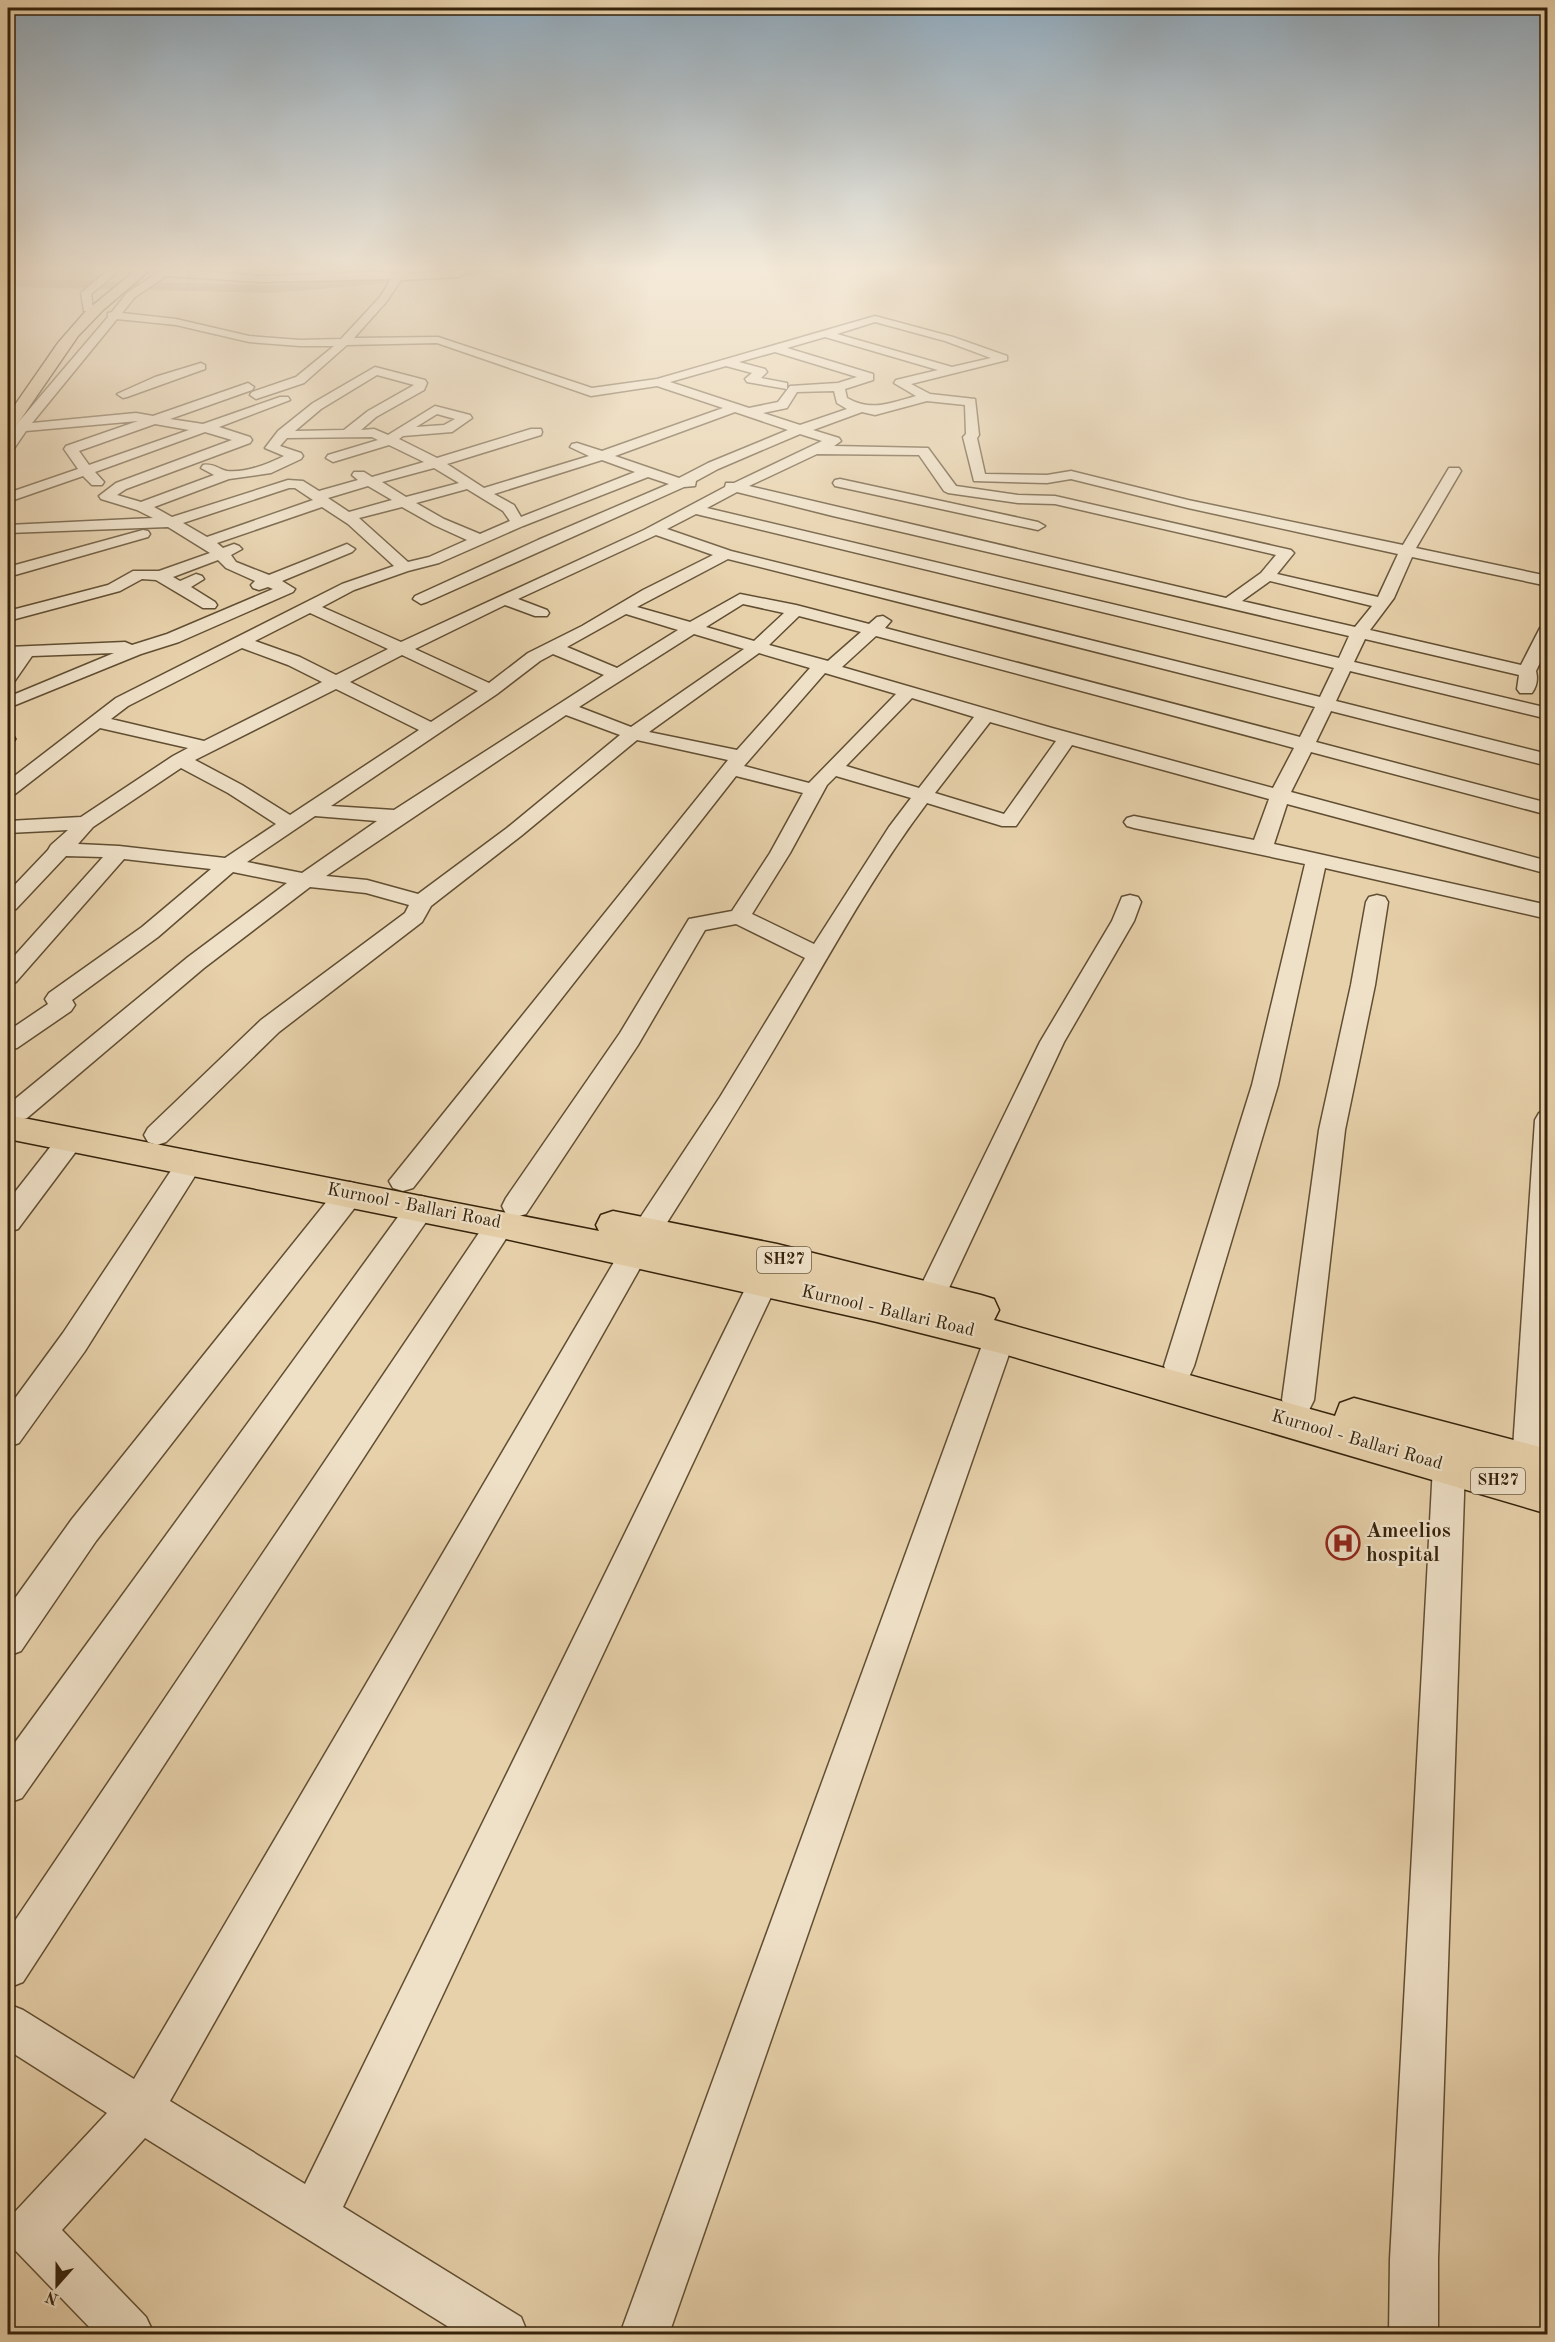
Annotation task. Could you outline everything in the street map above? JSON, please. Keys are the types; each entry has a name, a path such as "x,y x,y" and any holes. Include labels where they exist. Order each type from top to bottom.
{"main road":[{"path":"8,406 28,378"},
{"path":"14,427 33,401 40,378"},
{"name":"Kurnool - Ballari Road","path":"11,1116 71,1139 350,1193 412,1194"},
{"name":"Kurnool - Ballari Road","path":"11,1116 157,1135 412,1194 640,1242 777,1258 931,1296 1179,1366 1541,1475"},
{"name":"Kurnool - Ballari Road","path":"640,1242 763,1282 1000,1337 1449,1466 1541,1475"}],"street":[{"path":"33,401 63,378"},
{"path":"123,394 167,378"},
{"path":"171,422 302,378"},
{"path":"142,507 226,475 266,470 296,456 272,448 283,434 317,406 363,378"},
{"path":"347,434 372,414 420,387 421,382 405,378"},
{"path":"551,378 591,392 672,378"},
{"path":"752,378 788,387 839,387 865,378"},
{"path":"904,378 909,382"},
{"path":"924,378 900,383 927,397 971,402 973,435 970,437 979,478 1047,479 1071,475 1188,504 1548,581"},
{"path":"159,380 184,388"},
{"path":"232,380 262,392"},
{"path":"8,903 51,860 58,849 86,823 180,760 465,617 655,530 738,486 834,441 737,411 658,382"},
{"path":"8,652 129,647 173,638 287,589 234,566 206,542 142,507 106,496 71,449 153,418 248,387"},
{"path":"483,493 737,411 751,395 788,387"},
{"path":"693,409 737,411 783,405 788,387"},
{"path":"839,387 841,399 857,410"},
{"path":"702,397 719,388"},
{"path":"421,599 799,430 857,410 875,411 927,397"},
{"path":"8,498 284,400"},
{"path":"8,447 14,427 136,417 203,428 244,440 121,486 106,496"},
{"path":"319,519 333,507 361,475 420,454 514,426"},
{"path":"700,435 722,427"},
{"path":"121,431 163,443 191,461 226,475"},
{"path":"304,487 436,463 536,432"},
{"path":"283,434 374,433 395,436 420,454 509,508 518,523"},
{"path":"395,436 333,458 439,522 478,539"},
{"path":"597,441 572,449 602,456 679,483 738,486 833,512 1527,671"},
{"path":"816,450 923,451 949,488 1018,499 1055,500 1286,553 1267,576 1230,602"},
{"path":"630,466 650,457"},
{"path":"1262,848 1280,794 1359,633 1386,598 1407,550 1454,471"},
{"path":"8,790 122,702 348,587 405,567 434,560 478,539 647,472"},
{"path":"206,542 453,473"},
{"path":"333,507 404,502 468,483 488,474"},
{"path":"840,483 1038,526"},
{"path":"8,572 173,524 288,484 298,484 304,487 333,507 405,567"},
{"path":"187,490 221,506"},
{"path":"8,1784 412,1194 736,763 827,666 872,631 931,564 1004,507 1018,499"},
{"path":"693,509 931,564 1548,714"},
{"path":"8,529 173,524"},
{"path":"655,530 726,554 786,569 908,590 1326,704 1548,760"},
{"path":"543,543 589,560"},
{"path":"160,576 243,546"},
{"path":"189,612 347,549"},
{"path":"8,1042 63,1005 57,999 150,932 229,865 491,690 534,657 554,648 649,592 726,554"},
{"path":"179,587 218,570 234,566"},
{"path":"490,568 533,586"},
{"path":"11,1116 135,1011 306,880 617,674 740,599 761,589 786,569"},
{"path":"8,616 114,588 140,574 160,576 208,605"},
{"path":"1267,576 1381,603"},
{"path":"375,578 465,617"},
{"path":"761,589 796,610 1548,809"},
{"path":"504,599 542,613"},
{"path":"310,607 491,690"},
{"path":"623,608 1067,738 1548,868"},
{"path":"157,1135 270,1026 414,917 422,902 514,832 633,734 699,690 757,647 796,610"},
{"path":"1521,708 1529,677 1527,671 1548,628"},
{"path":"241,642 294,661 431,729"},
{"path":"8,703 129,647"},
{"path":"554,648 617,674"},
{"path":"8,678 26,652"},
{"path":"739,917 780,853 815,790 832,768 909,691"},
{"path":"565,708 633,734 736,763 815,790"},
{"path":"129,2334 30,2231 141,2109 640,1242 729,1104 818,955 899,827 986,714"},
{"path":"96,721 206,747"},
{"path":"832,768 1009,822 1067,738"},
{"path":"180,760 235,789 290,824"},
{"path":"311,810 400,817"},
{"path":"1134,822 1548,912"},
{"path":"8,827 86,823"},
{"path":"58,849 119,852 229,865 306,880 367,887 422,902"},
{"path":"8,977 119,852"},
{"path":"1179,1366 1265,1085 1316,861"},
{"path":"931,1296 1052,1042 1123,921 1130,902"},
{"path":"1298,1400 1332,1130 1364,985 1377,902"},
{"path":"8,1967 508,1214 629,1039 697,924 739,917 818,955"},
{"path":"1541,1475 1548,1120"},
{"path":"8,1221 71,1139"},
{"path":"8,1433 74,1342 191,1161"},
{"path":"8,1638 84,1530 350,1193"},
{"path":"314,2216 763,1282"},
{"path":"644,2334 1000,1337"},
{"path":"1413,2334 1414,2247 1449,1466"},
{"path":"8,2025 504,2334"}],"place":[{"name":"Ameelios hospital","path":"1343,1543"}]}
